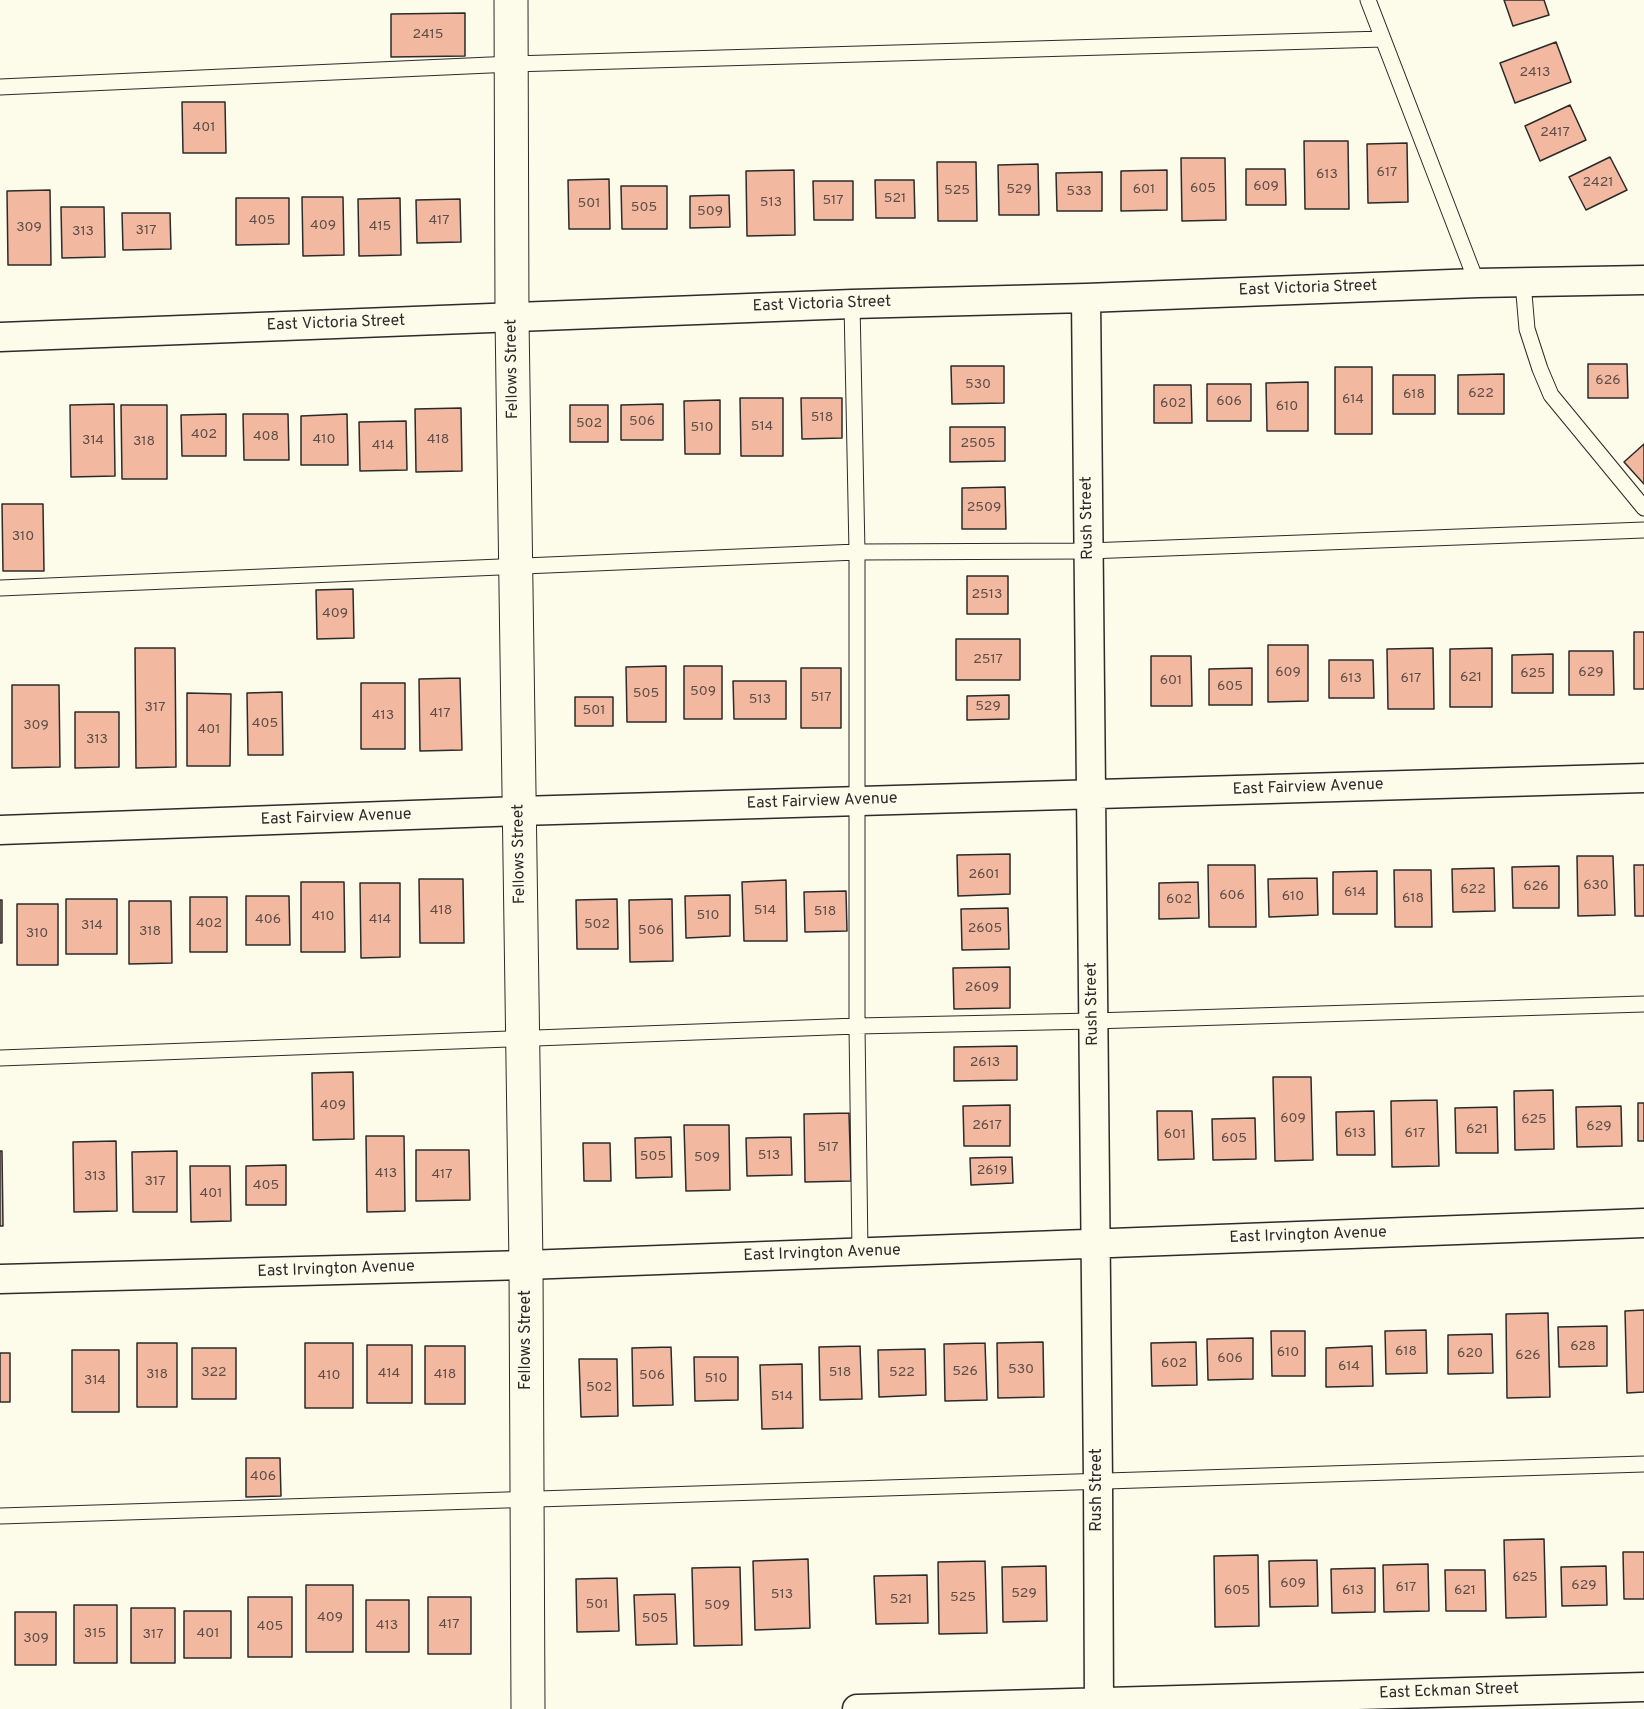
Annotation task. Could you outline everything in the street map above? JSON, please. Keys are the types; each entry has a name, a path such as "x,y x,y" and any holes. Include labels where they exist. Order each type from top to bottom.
{"street":[{"name":"Fellows Street","path":"511,0 512,318 526,1265 528,1709"},
{"name":"East Victoria Street","path":"0,337 852,304 1086,298 1477,283 1644,280"},
{"name":"Rush Street","path":"1086,298 1099,1706"},
{"name":"East Fairview Avenue","path":"0,830 520,811 1644,778"},
{"name":"East Irvington Avenue","path":"0,1279 526,1265 1644,1223"},
{"name":"East Eckman Street","path":"857,1709 1099,1706 1644,1687"}],"lane":[{"path":"1368,0 1477,283"},
{"path":"0,87 512,64 1383,39"},
{"path":"1523,282 1527,329 1551,395 1644,508"},
{"path":"852,304 857,552 857,1026 860,1252"},
{"path":"0,588 857,552 1088,551 1644,530"},
{"path":"0,1058 857,1026 1644,1004"},
{"path":"0,1516 1644,1464"}],"building":[{"path":"1504,0 1544,0 1549,15 1513,26"},
{"path":"465,13 465,56 391,57 391,14"},
{"path":"1556,42 1571,82 1515,103 1500,63"},
{"path":"182,102 225,102 226,153 183,153"},
{"path":"1570,105 1586,140 1540,161 1525,126"},
{"path":"1304,141 1348,141 1349,209 1305,209"},
{"path":"1407,143 1408,202 1368,203 1367,144"},
{"path":"1610,157 1627,190 1586,210 1569,177"},
{"path":"1181,158 1225,158 1226,220 1182,221"},
{"path":"937,162 976,162 977,221 938,221"},
{"path":"1038,164 1039,215 999,215 998,165"},
{"path":"1246,169 1285,169 1286,205 1246,205"},
{"path":"794,170 795,235 747,236 746,171"},
{"path":"1167,170 1167,210 1121,211 1121,171"},
{"path":"1102,172 1102,211 1057,211 1056,173"},
{"path":"609,179 610,229 569,229 568,180"},
{"path":"875,180 914,180 915,218 876,218"},
{"path":"813,181 853,181 853,220 814,220"},
{"path":"621,186 667,186 667,229 622,229"},
{"path":"50,190 51,265 8,265 7,191"},
{"path":"729,195 730,227 690,228 690,196"},
{"path":"302,197 343,197 344,255 303,256"},
{"path":"236,198 289,198 289,244 236,245"},
{"path":"400,198 401,255 359,256 358,199"},
{"path":"460,199 461,242 417,243 416,200"},
{"path":"61,207 104,207 105,257 62,258"},
{"path":"122,213 170,213 171,249 123,250"},
{"path":"1588,364 1627,364 1628,398 1588,398"},
{"path":"951,366 1004,366 1004,403 952,404"},
{"path":"1335,367 1372,367 1372,434 1335,434"},
{"path":"1504,374 1504,414 1458,414 1458,375"},
{"path":"1393,375 1435,375 1435,414 1393,414"},
{"path":"1308,382 1308,431 1267,431 1266,383"},
{"path":"1207,384 1251,384 1251,421 1207,421"},
{"path":"1154,385 1191,385 1192,423 1154,423"},
{"path":"740,398 783,398 783,456 741,456"},
{"path":"801,398 842,398 842,438 802,439"},
{"path":"720,400 720,454 685,454 684,401"},
{"path":"114,404 115,476 71,477 70,405"},
{"path":"663,404 663,440 621,440 621,405"},
{"path":"121,405 167,405 167,479 122,479"},
{"path":"570,405 608,405 608,442 570,442"},
{"path":"461,408 462,471 416,472 415,409"},
{"path":"226,414 226,456 182,456 181,415"},
{"path":"243,414 288,414 289,460 244,460"},
{"path":"347,414 348,465 301,465 301,416"},
{"path":"406,421 407,470 360,471 359,422"},
{"path":"950,427 1005,427 1005,461 950,462"},
{"path":"1644,444 1644,484 1624,462"},
{"path":"1005,487 1006,529 962,529 962,488"},
{"path":"2,504 43,504 44,571 3,571"},
{"path":"967,576 1008,576 1008,614 967,614"},
{"path":"353,589 354,638 317,639 316,590"},
{"path":"1634,632 1644,632 1644,689 1634,689"},
{"path":"956,639 1020,639 1020,680 956,680"},
{"path":"1268,645 1308,645 1308,701 1268,702"},
{"path":"135,648 175,648 176,767 136,768"},
{"path":"1433,648 1434,709 1388,709 1387,649"},
{"path":"1492,648 1492,707 1450,707 1450,649"},
{"path":"1569,651 1613,651 1614,695 1569,695"},
{"path":"1553,654 1553,693 1512,693 1512,655"},
{"path":"1151,656 1191,656 1192,706 1151,706"},
{"path":"1329,660 1373,660 1374,698 1329,698"},
{"path":"666,666 666,722 627,722 626,667"},
{"path":"684,666 722,666 722,719 684,719"},
{"path":"801,668 841,668 841,728 801,728"},
{"path":"1252,668 1252,705 1209,705 1209,669"},
{"path":"460,678 462,750 420,751 419,679"},
{"path":"733,681 786,681 786,719 734,719"},
{"path":"361,683 405,683 405,749 361,749"},
{"path":"12,685 59,685 60,767 12,768"},
{"path":"282,692 283,755 248,755 247,693"},
{"path":"187,693 231,694 230,766 187,766"},
{"path":"1009,695 1009,719 967,720 967,696"},
{"path":"575,697 613,697 613,726 575,726"},
{"path":"75,712 119,712 119,767 75,768"},
{"path":"1010,854 1010,894 958,896 957,855"},
{"path":"1577,856 1613,856 1615,915 1578,916"},
{"path":"1208,865 1255,865 1256,927 1209,927"},
{"path":"1634,865 1644,865 1644,916 1635,916"},
{"path":"1559,866 1559,908 1513,908 1512,867"},
{"path":"1494,868 1495,911 1453,912 1452,869"},
{"path":"1394,870 1431,870 1432,927 1395,927"},
{"path":"1377,871 1377,914 1333,914 1333,872"},
{"path":"1317,878 1318,915 1269,917 1268,879"},
{"path":"419,879 463,879 464,943 420,943"},
{"path":"786,880 787,941 744,941 742,882"},
{"path":"301,882 344,882 345,952 301,952"},
{"path":"1198,882 1199,918 1159,919 1159,883"},
{"path":"360,883 400,883 400,957 361,958"},
{"path":"846,891 847,931 805,932 804,892"},
{"path":"730,895 730,936 686,938 685,896"},
{"path":"246,896 289,896 290,945 246,945"},
{"path":"190,897 227,897 227,952 190,952"},
{"path":"66,899 117,899 117,954 66,954"},
{"path":"617,899 618,949 577,949 576,900"},
{"path":"672,899 673,961 630,962 629,900"},
{"path":"0,900 2,900 2,943 0,943"},
{"path":"129,901 171,901 172,963 129,964"},
{"path":"17,904 58,904 58,965 17,965"},
{"path":"1008,908 1009,949 962,950 961,909"},
{"path":"1010,967 1010,1008 954,1009 953,968"},
{"path":"1017,1046 1017,1080 954,1081 954,1047"},
{"path":"353,1072 354,1139 313,1140 312,1073"},
{"path":"1273,1077 1311,1077 1313,1160 1275,1161"},
{"path":"1553,1090 1554,1149 1515,1150 1514,1091"},
{"path":"1437,1100 1439,1166 1392,1167 1391,1101"},
{"path":"1638,1103 1644,1103 1644,1141 1638,1141"},
{"path":"1010,1105 1010,1146 964,1146 963,1106"},
{"path":"1621,1106 1622,1146 1577,1147 1576,1107"},
{"path":"1497,1107 1498,1153 1456,1153 1455,1108"},
{"path":"1157,1111 1192,1111 1194,1159 1158,1160"},
{"path":"1374,1111 1375,1155 1337,1155 1336,1112"},
{"path":"849,1113 851,1181 805,1182 804,1114"},
{"path":"1255,1118 1256,1159 1213,1160 1212,1119"},
{"path":"684,1125 729,1125 730,1190 686,1191"},
{"path":"366,1136 404,1136 405,1211 367,1212"},
{"path":"671,1137 672,1177 636,1178 635,1138"},
{"path":"791,1137 792,1175 747,1176 746,1138"},
{"path":"116,1141 117,1211 74,1212 73,1142"},
{"path":"583,1143 610,1143 611,1181 584,1181"},
{"path":"416,1150 469,1150 470,1200 416,1201"},
{"path":"0,1151 2,1151 3,1226 0,1226"},
{"path":"177,1151 177,1212 133,1212 132,1152"},
{"path":"1012,1157 1013,1183 971,1185 970,1158"},
{"path":"286,1165 286,1205 246,1205 246,1166"},
{"path":"190,1166 230,1166 231,1221 191,1222"},
{"path":"1644,1310 1644,1392 1627,1393 1625,1311"},
{"path":"1548,1313 1550,1397 1507,1398 1506,1314"},
{"path":"1607,1326 1607,1366 1559,1367 1558,1327"},
{"path":"1426,1330 1427,1373 1386,1374 1385,1331"},
{"path":"1271,1331 1305,1331 1305,1376 1272,1376"},
{"path":"1492,1334 1493,1373 1448,1374 1448,1335"},
{"path":"1253,1338 1253,1379 1208,1380 1207,1339"},
{"path":"1043,1342 1044,1397 998,1398 997,1343"},
{"path":"1196,1342 1197,1385 1152,1386 1151,1343"},
{"path":"137,1343 177,1343 177,1407 137,1407"},
{"path":"305,1343 353,1343 353,1408 305,1408"},
{"path":"985,1343 987,1400 945,1401 944,1344"},
{"path":"367,1345 412,1345 412,1403 367,1403"},
{"path":"425,1346 465,1346 465,1404 425,1404"},
{"path":"860,1346 862,1399 820,1400 819,1347"},
{"path":"1372,1346 1373,1386 1326,1387 1326,1348"},
{"path":"671,1347 673,1405 633,1406 632,1348"},
{"path":"192,1348 236,1348 236,1399 192,1399"},
{"path":"925,1349 926,1395 879,1397 878,1350"},
{"path":"72,1350 119,1350 119,1412 72,1412"},
{"path":"0,1353 10,1353 10,1402 0,1402"},
{"path":"694,1357 738,1357 738,1400 695,1401"},
{"path":"579,1359 617,1359 618,1416 581,1417"},
{"path":"802,1364 803,1428 762,1429 760,1365"},
{"path":"246,1458 280,1458 281,1496 246,1497"},
{"path":"1544,1539 1546,1617 1506,1618 1504,1540"},
{"path":"1623,1552 1644,1552 1644,1599 1624,1599"},
{"path":"1258,1555 1259,1626 1215,1627 1214,1556"},
{"path":"808,1559 810,1628 755,1630 753,1561"},
{"path":"1317,1560 1318,1606 1270,1607 1269,1561"},
{"path":"985,1561 987,1633 939,1634 938,1562"},
{"path":"1428,1564 1429,1611 1384,1612 1383,1565"},
{"path":"1046,1566 1047,1621 1003,1622 1002,1567"},
{"path":"1606,1566 1607,1605 1562,1606 1561,1567"},
{"path":"740,1567 742,1645 694,1646 692,1568"},
{"path":"1375,1568 1375,1612 1332,1613 1331,1569"},
{"path":"1445,1570 1485,1570 1486,1611 1446,1611"},
{"path":"927,1575 928,1623 876,1624 874,1576"},
{"path":"617,1578 619,1631 577,1632 576,1579"},
{"path":"306,1585 353,1585 353,1652 306,1652"},
{"path":"675,1594 677,1644 636,1645 634,1595"},
{"path":"248,1597 292,1597 292,1657 248,1657"},
{"path":"428,1597 471,1597 471,1654 428,1654"},
{"path":"366,1600 409,1600 409,1652 366,1652"},
{"path":"74,1605 117,1605 117,1663 74,1663"},
{"path":"131,1608 175,1608 175,1663 131,1663"},
{"path":"184,1611 231,1611 231,1658 184,1658"},
{"path":"15,1612 56,1612 56,1665 15,1665"}]}
